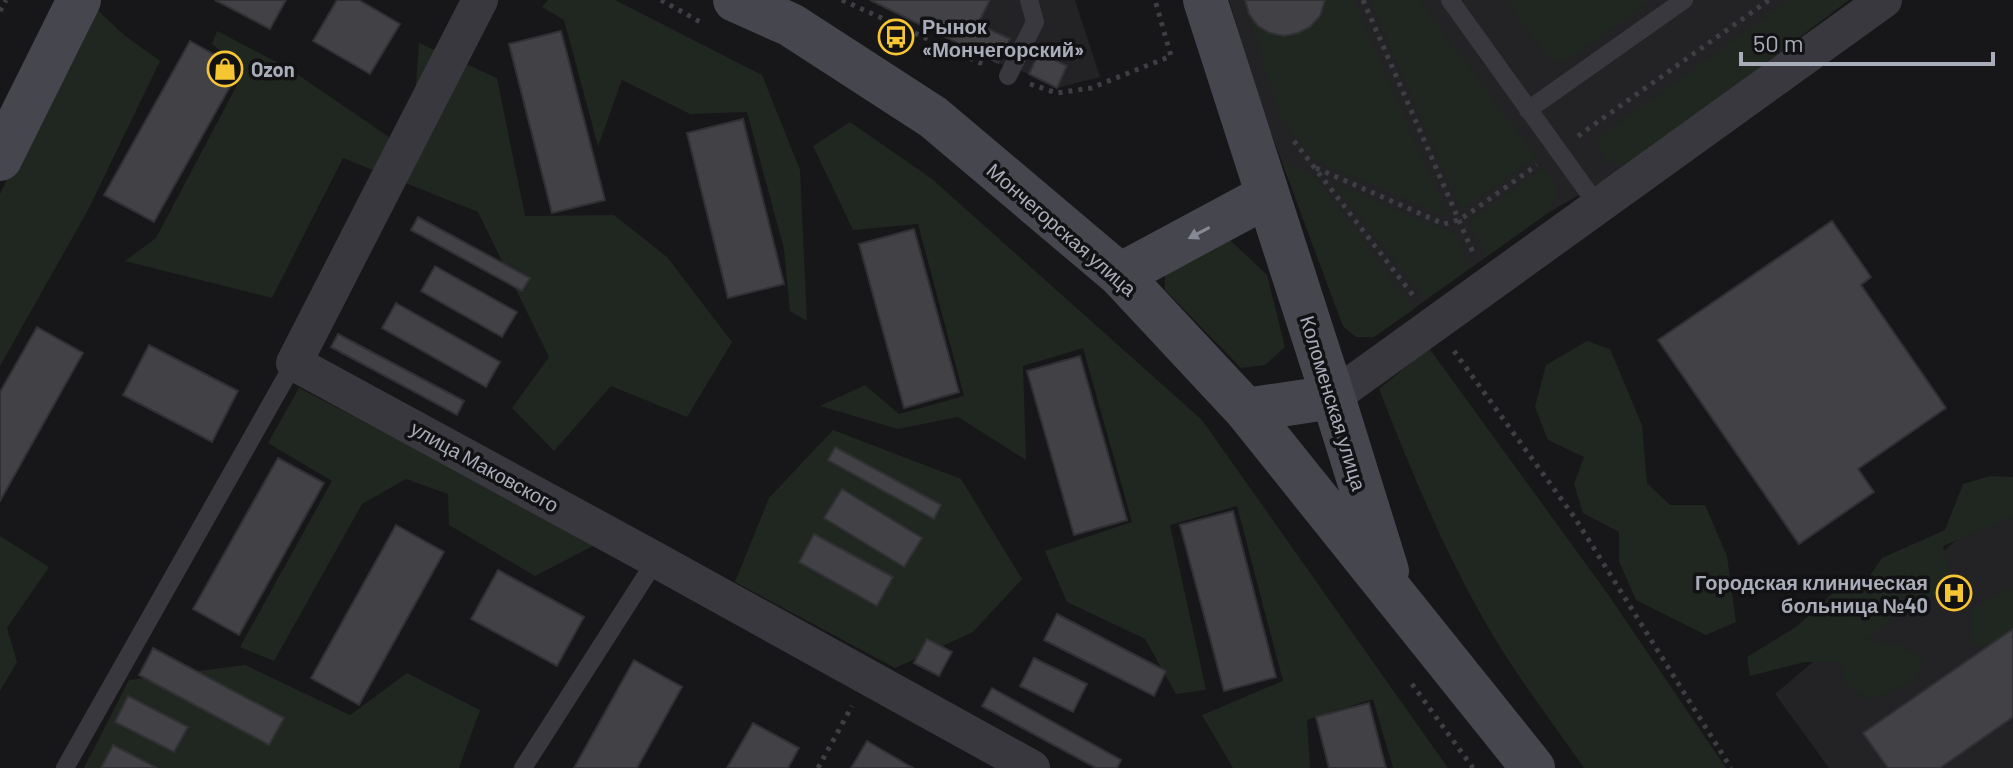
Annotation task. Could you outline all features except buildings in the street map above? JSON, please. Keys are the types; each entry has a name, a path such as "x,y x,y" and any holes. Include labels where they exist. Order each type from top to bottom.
{"street":[{"path":"0,159 79,0"},
{"path":"294,363 480,0"},
{"name":"Коломенская улица","path":"1205,0 1395,597 1533,768"},
{"path":"1246,410 1333,397 1884,0"},
{"name":"Мончегорская улица","path":"718,11 791,25 933,117 1120,275 1246,410 1395,597"},
{"path":"1120,275 1267,196"},
{"name":"улица Маковского","path":"294,363 868,677 1010,763"}],"lane":[{"path":"1008,76 1035,22 1029,0"},
{"path":"1450,0 1598,206"},
{"path":"1528,110 1684,0"},
{"path":"65,768 294,363"},
{"path":"523,768 656,560"}],"path":[{"path":"0,11 6,0"},
{"path":"661,0 718,11"},
{"path":"842,0 1008,76 1057,93 1091,88 1171,56 1155,0"},
{"path":"1363,0 1489,284"},
{"path":"1285,131 1434,323 1575,518 1731,768"},
{"path":"818,768 868,677"},
{"path":"1410,681 1473,768"}],"shaded area":[{"path":"548,0 615,0 762,75 800,170 807,321 790,311 784,249 747,112 690,114 622,80 598,146 564,20 542,7"},
{"path":"870,0 1075,0 1100,77 1057,88 998,63"},
{"path":"1229,0 1849,0 1629,166 1548,213 1374,337 1356,337 1343,326 1257,95"},
{"path":"1325,0 1354,0 1448,217 1314,160 1280,116 1249,14 1270,31 1293,34 1312,24"},
{"path":"1370,0 1419,0 1536,157 1461,211"},
{"path":"1506,0 1651,0 1571,58 1552,63"},
{"path":"1789,0 1849,0 1629,166 1606,161 1596,139"},
{"path":"90,3 124,35 160,61 88,210 0,366 0,194"},
{"path":"217,31 288,68 411,152 419,43 497,78 525,216 614,215 667,257 732,342 687,417 611,386 554,451 512,408 549,357 478,212 343,158 272,298 125,261 156,238 245,70 212,44"},
{"path":"850,122 932,179 1202,420 1448,768 1393,768 1373,699 1307,720 1310,768 1233,768 1202,715 1283,681 1237,506 1170,525 1206,690 1176,694 1145,639 1067,602 1045,551 1132,522 1083,348 1023,366 1026,460 958,417 898,429 820,406 865,385 899,414 964,396 918,224 853,230 813,146"},
{"path":"1282,162 1313,174 1414,309 1374,337 1356,337 1343,326"},
{"path":"1543,168 1556,184 1556,198 1548,213 1486,257 1470,221"},
{"path":"1332,182 1456,235 1470,268 1425,300"},
{"path":"1230,240 1267,275 1285,347 1265,365 1241,368 1165,290 1165,275"},
{"path":"1587,341 1610,349 1642,425 1647,483 1670,505 1705,505 1727,556 1736,622 1706,635 1636,600 1619,561 1619,532 1583,513 1574,484 1584,457 1548,440 1535,407 1546,365"},
{"path":"1429,348 1607,593 1726,768 1584,768 1503,652 1464,584 1425,502 1379,389"},
{"path":"299,388 599,543 535,576 449,525 448,494 406,479 362,504 274,661 240,647 332,481 268,443"},
{"path":"833,430 961,479 1022,579 973,632 895,668 735,582 769,498"},
{"path":"1990,476 2013,477 2013,517 1943,546 1952,586 1899,613 1866,640 1901,645 1924,660 1913,681 1870,700 1846,686 1841,662 1805,662 1750,676 1747,657 1796,627 1847,580 1869,577 1882,558 1945,530 1963,484"},
{"name":"Городская клиническая больница №40","path":"2013,492 2013,768 1829,768 1775,694"},
{"path":"0,536 49,567 7,628 17,662 0,691"},
{"path":"2006,589 2013,590 2013,640 1973,647 1971,610"},
{"path":"245,665 350,715 407,673 480,710 459,768 84,768 129,680"}],"place":[{"name":"Рынок «Мончегорский»","path":"896,37"},
{"name":"Ozon","path":"225,69"},
{"name":"Городская клиническая больница №40","path":"1954,593"}]}
